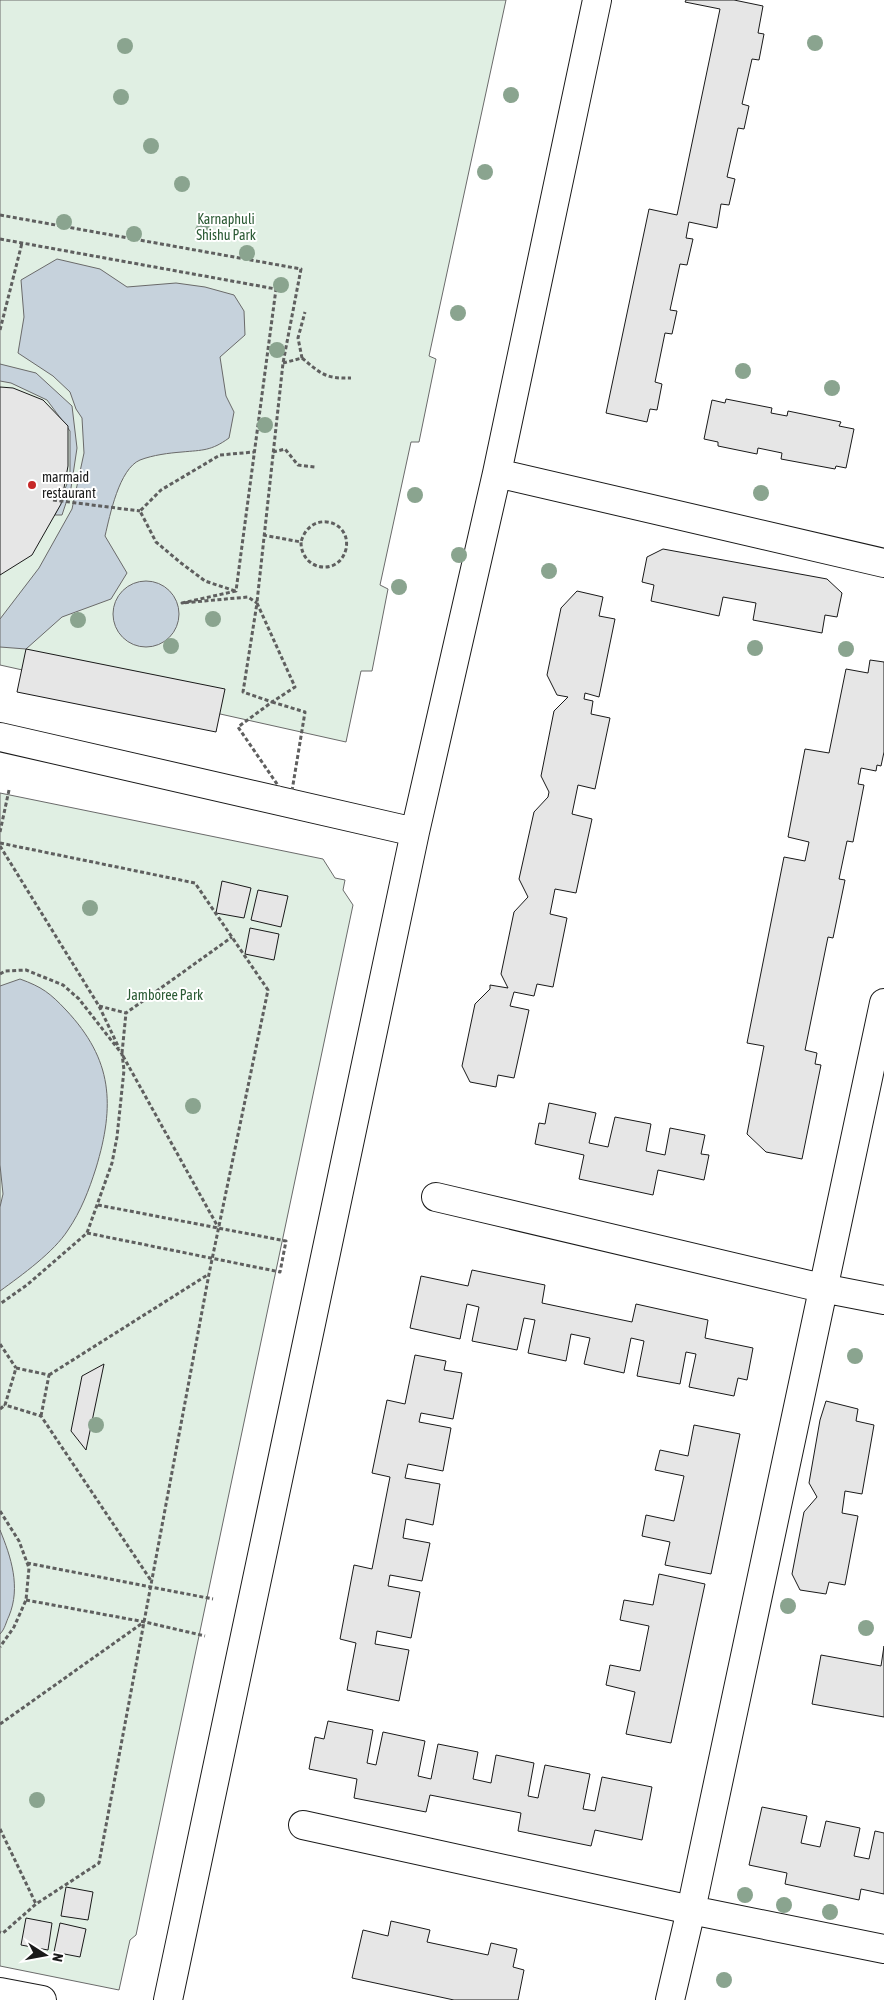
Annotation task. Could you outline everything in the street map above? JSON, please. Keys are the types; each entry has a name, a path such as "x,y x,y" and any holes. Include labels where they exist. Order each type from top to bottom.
{"street":[{"path":"168,2000 415,832 497,473 597,0"},
{"path":"497,473 884,563"},
{"path":"0,737 415,832"},
{"path":"670,2000 691,1910 884,1002"},
{"path":"436,1197 822,1288 884,1300"},
{"path":"303,1824 691,1910 884,1949"},
{"path":"0,1992 42,2000"}],"path":[{"path":"0,215 301,269 283,363 257,603 243,692 305,712 290,803"},
{"path":"0,239 276,289 236,591"},
{"path":"0,330 22,243"},
{"path":"305,312 298,338 302,358 318,372 334,379 351,378"},
{"path":"283,363 302,358"},
{"path":"273,452 285,448 298,465 315,467"},
{"path":"140,511 161,490 220,455 254,452"},
{"path":"53,500 140,511"},
{"path":"140,511 156,542 181,563 205,582 236,591"},
{"path":"316,522 326,522 334,524 341,529 346,538 346,548 343,557 336,564 320,567 312,564 305,558 301,550 301,542 303,534 309,527 316,522"},
{"path":"263,535 301,542"},
{"path":"236,591 182,602 248,596 257,603 295,687 238,727 290,803"},
{"path":"0,832 9,790"},
{"path":"0,845 195,883 268,990 218,1227 99,1863 36,1904 3,1932 0,1932"},
{"path":"0,845 99,1006 122,1054 218,1227"},
{"path":"0,1304 27,1285 87,1233 112,1163 118,1137 124,1085 122,1054 126,1013 232,937"},
{"path":"0,974 5,971 26,970 63,986 79,999 122,1054"},
{"path":"99,1006 126,1013"},
{"path":"87,1233 280,1272 286,1241 98,1205"},
{"path":"0,1344 16,1368 49,1375 209,1274"},
{"path":"0,1409 5,1405 16,1368"},
{"path":"41,1416 49,1375"},
{"path":"5,1405 41,1416 152,1584"},
{"path":"0,1511 19,1541 29,1568 26,1600 14,1627 0,1647"},
{"path":"28,1563 152,1584 213,1599"},
{"path":"26,1600 145,1622 205,1636"},
{"path":"0,1724 145,1622"},
{"path":"0,1829 36,1904"}],"green space":[{"name":"Karnaphuli Shishu Park","path":"0,0 506,0 429,356 436,359 419,442 411,442 380,585 388,589 372,671 361,671 346,742 0,665"},
{"name":"Jamboree Park","path":"0,793 323,859 335,878 345,880 343,890 353,905 136,1935 130,1940 119,1990 0,1966"}],"shaded area":[{"path":"57,259 100,269 127,287 176,283 205,287 234,295 244,311 245,335 220,357 226,396 234,412 229,438 223,442 207,449 145,458 133,465 126,473 116,494 105,536 127,573 111,599 62,617 26,649 0,647 0,619 39,568 72,509 84,453 82,418 76,409 70,392 53,376 18,353 24,317 21,280"},
{"path":"0,364 36,373 72,406 77,448 71,488 62,515 55,515 70,476 70,431 47,400 11,383 0,381"},
{"path":"140,581 152,581 170,590 177,601 179,614 177,627 170,638 159,645 140,647 127,642 118,633 113,620 113,608 118,595 127,586"},
{"path":"20,979 50,995 82,1029 93,1047 101,1065 106,1084 106,1124 96,1168 73,1223 55,1247 0,1291 0,1207 3,1194 0,1165 0,986"},
{"path":"0,1530 11,1561 14,1594 13,1605 0,1634"}],"building":[{"path":"686,0 734,0 763,6 758,33 764,34 759,60 752,59 742,104 749,106 744,129 738,128 727,177 735,179 729,205 721,204 717,228 689,222 686,238 693,239 687,265 680,264 670,310 677,311 672,334 665,333 655,382 662,384 657,410 650,409 647,422 606,413 649,209 677,215 720,9 685,2"},
{"name":"marmaid restaurant","path":"0,387 13,388 43,400 68,426 68,466 61,504 32,555 0,575"},
{"path":"726,399 772,408 771,413 787,416 788,411 841,422 839,426 854,429 846,468 836,466 835,469 781,459 782,453 758,448 757,454 718,446 718,442 704,439 712,400 725,403"},
{"path":"663,549 827,579 842,593 837,617 825,615 822,633 753,620 756,603 723,597 719,616 651,601 654,585 642,582 647,557"},
{"path":"577,591 603,597 599,616 615,619 599,697 585,693 584,699 593,701 591,714 610,718 595,789 578,785 572,814 592,819 576,893 555,889 550,914 567,918 553,987 537,984 534,996 514,992 510,1006 529,1010 514,1078 498,1075 496,1087 470,1082 462,1066 475,1004 490,989 490,985 508,988 501,974 514,912 528,897 519,879 534,812 548,797 549,792 541,776 554,711 568,697 557,695 547,675 561,608"},
{"path":"26,649 225,689 216,732 17,692"},
{"path":"870,660 884,662 884,752 881,766 877,765 876,771 861,768 858,784 864,785 853,842 847,841 839,879 845,880 833,938 828,937 805,1050 817,1053 815,1064 821,1065 802,1159 766,1152 747,1134 764,1046 747,1043 784,857 805,861 809,842 788,837 805,749 829,753 846,669 868,673"},
{"path":"222,881 251,888 244,918 216,913"},
{"path":"258,890 288,896 281,927 251,920"},
{"path":"250,928 279,934 274,960 245,954"},
{"path":"549,1103 596,1113 589,1143 608,1147 615,1117 651,1124 646,1151 665,1155 670,1128 705,1135 701,1154 709,1155 704,1180 658,1170 653,1195 579,1179 584,1155 535,1144 539,1123 545,1124"},
{"path":"472,1270 545,1285 542,1303 632,1322 636,1304 708,1320 705,1338 753,1348 747,1380 738,1378 734,1396 689,1387 696,1354 686,1352 680,1384 637,1376 644,1341 631,1338 624,1373 584,1364 590,1338 571,1334 566,1361 528,1353 535,1320 524,1318 517,1350 472,1341 479,1307 467,1304 460,1339 410,1328 421,1276 468,1286"},
{"path":"415,1355 446,1361 444,1370 462,1373 453,1419 421,1413 419,1422 451,1428 443,1471 408,1464 405,1478 440,1484 433,1525 406,1519 403,1538 430,1543 422,1581 390,1575 388,1586 420,1592 411,1638 377,1631 375,1644 409,1650 399,1701 347,1690 356,1643 340,1639 354,1565 372,1569 390,1477 372,1473 387,1400 405,1404"},
{"path":"104,1364 86,1450 71,1431 82,1376"},
{"path":"826,1401 858,1409 856,1421 874,1425 862,1494 845,1491 842,1513 858,1516 845,1585 829,1582 826,1594 800,1590 792,1574 804,1512 817,1497 809,1483 820,1420"},
{"path":"694,1425 740,1434 711,1574 665,1565 670,1542 642,1536 646,1515 674,1521 684,1476 655,1470 660,1450 688,1456"},
{"path":"659,1574 705,1584 671,1743 626,1734 635,1692 606,1685 610,1665 640,1671 649,1626 620,1620 624,1600 653,1605"},
{"path":"884,1646 884,1717 812,1704 821,1655 881,1666"},
{"path":"328,1721 373,1730 367,1763 376,1765 383,1732 425,1741 418,1776 431,1779 438,1744 478,1752 473,1779 491,1783 496,1755 534,1763 528,1796 538,1798 545,1765 590,1774 583,1809 595,1811 602,1777 652,1787 642,1840 595,1830 591,1846 518,1831 521,1813 430,1795 426,1812 354,1798 357,1779 309,1769 315,1737 324,1739"},
{"path":"762,1807 807,1816 801,1843 820,1847 826,1821 860,1828 854,1856 869,1859 875,1831 884,1833 884,1894 861,1889 859,1900 785,1884 787,1873 749,1865"},
{"path":"66,1887 93,1892 88,1920 61,1916"},
{"path":"26,1918 52,1923 48,1950 21,1945"},
{"path":"391,1921 430,1930 427,1942 488,1955 491,1943 517,1949 513,1967 524,1970 518,2000 454,2000 352,1978 363,1930 388,1936"},
{"path":"60,1923 86,1929 80,1957 54,1952"}],"place":[{"name":"marmaid restaurant","path":"32,485"}]}
